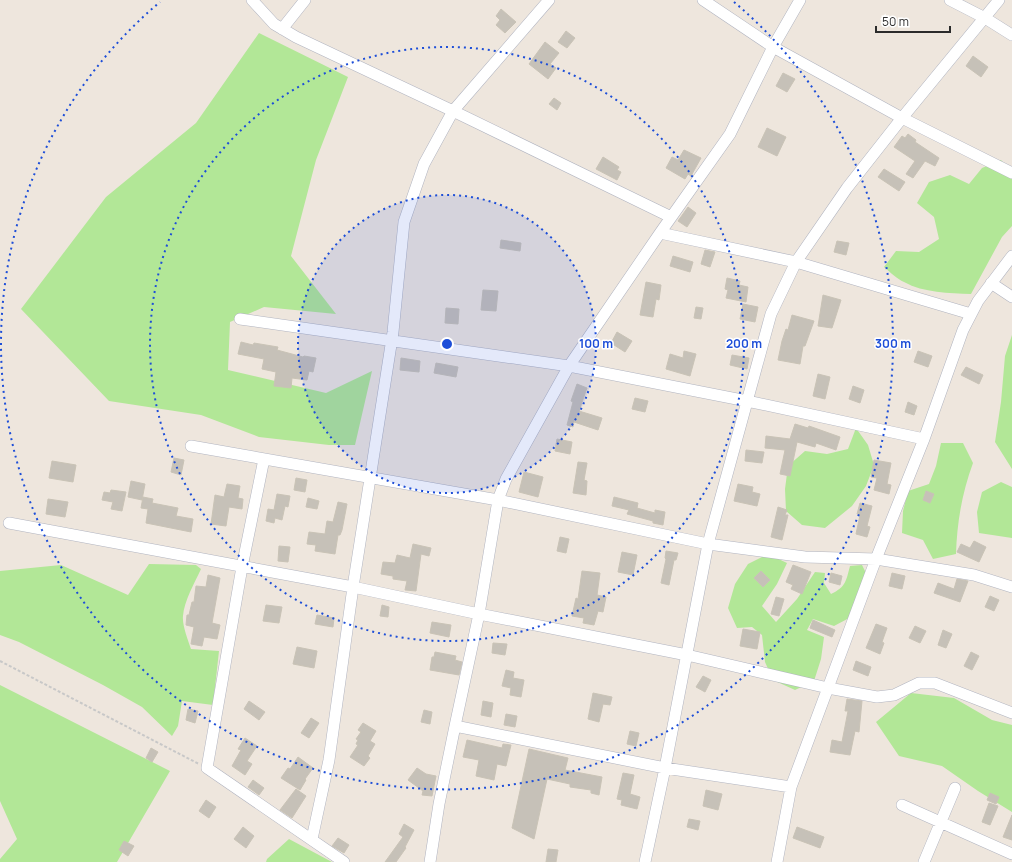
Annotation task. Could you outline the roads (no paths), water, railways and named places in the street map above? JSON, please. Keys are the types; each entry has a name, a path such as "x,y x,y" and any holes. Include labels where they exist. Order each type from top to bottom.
{"street":[{"path":"252,0 274,24 296,37 453,111 671,217"},
{"path":"282,29 305,0"},
{"path":"312,839 329,760 353,587 392,341 404,222 424,164 453,111 549,0"},
{"path":"703,0 773,47 902,118 1012,173"},
{"path":"430,862 439,804 479,614 498,500 506,479 569,366 730,134 773,47 800,0"},
{"path":"950,0 985,18 1012,36"},
{"path":"645,862 665,768 708,544 771,314 796,262 847,188 902,118 999,0"},
{"path":"660,233 796,262 971,314"},
{"path":"777,862 791,787 876,559 924,439 962,330 978,301 1012,256"},
{"path":"991,283 1012,297"},
{"path":"240,319 569,366 747,401 924,439"},
{"path":"191,446 498,500 708,544 805,557 876,559 974,575 1012,587"},
{"path":"264,459 242,567 207,768 344,862"},
{"path":"9,523 353,587 479,614 687,655 877,698 894,695 919,683 935,683 1012,713"},
{"path":"455,726 665,768 791,787"},
{"path":"924,862 955,788"},
{"path":"902,805 1012,854"}]}
